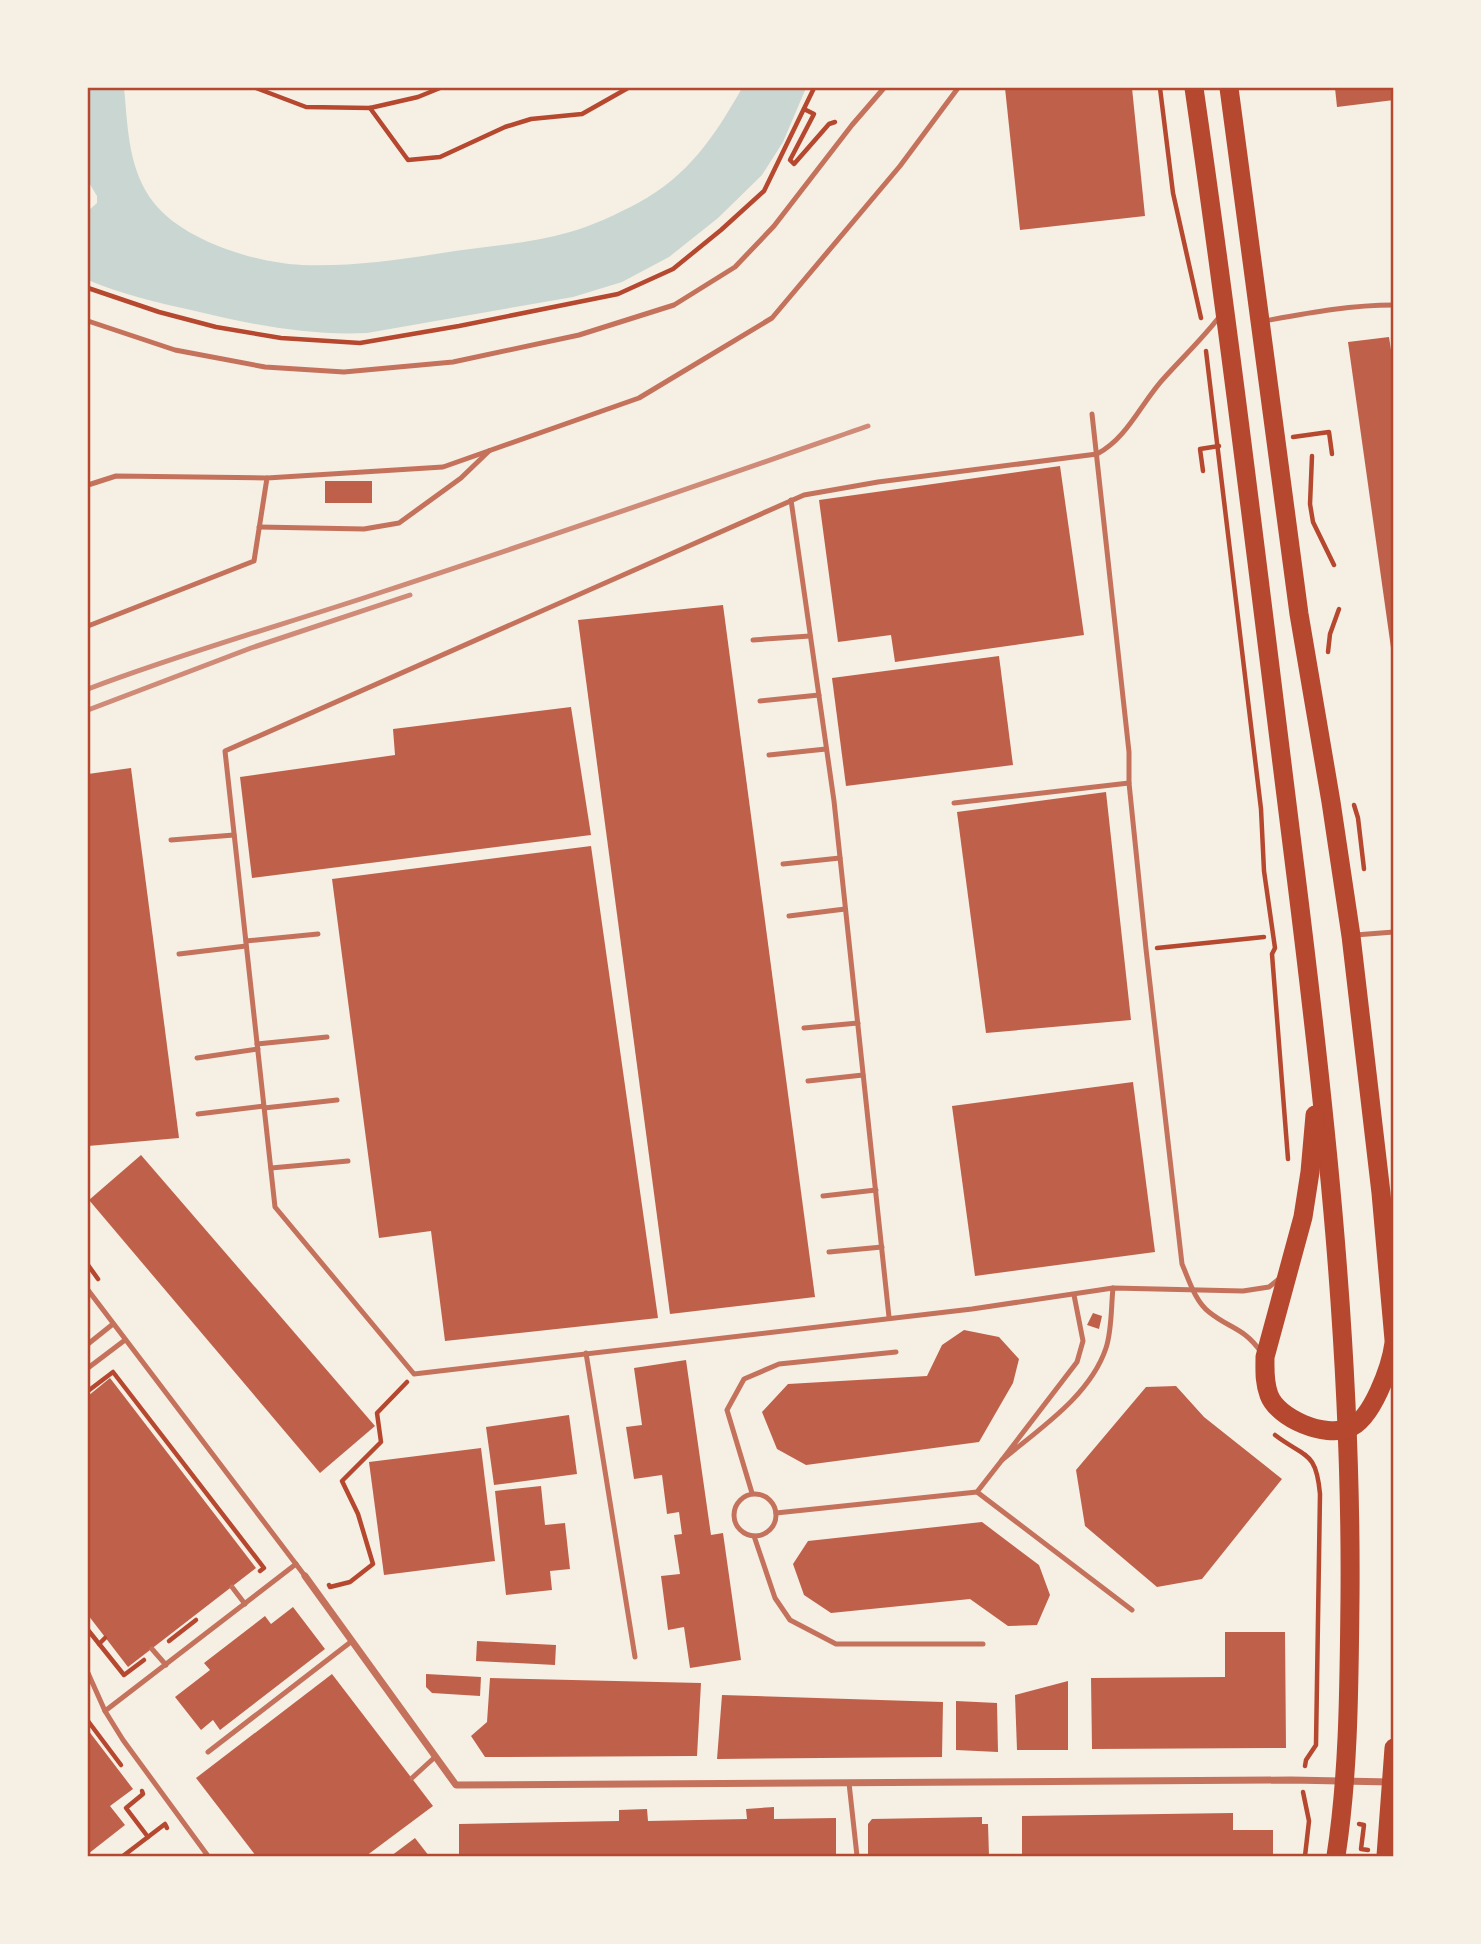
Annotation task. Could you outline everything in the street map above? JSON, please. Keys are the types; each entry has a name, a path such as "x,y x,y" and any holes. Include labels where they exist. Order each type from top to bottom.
{"highway":[{"path":"1194,88 1225,309 1319,1066 1338,1265 1348,1429 1350,1603 1344,1782 1336,1857"},
{"path":"1229,88 1299,614 1331,802 1387,1192 1394,1342 1388,1369 1364,1415 1348,1429 1331,1430 1296,1421 1279,1410 1269,1397 1264,1380 1265,1357 1303,1217 1310,1172 1319,1066"},
{"path":"1386,1857 1394,1748"}],"street":[{"path":"305,1576 456,1785 1344,1782 1392,1792"}],"lane":[{"path":"88,321 175,350 265,367 344,372 453,362 579,335 674,305 735,267 774,226 884,88"},
{"path":"88,485 116,476 267,478 443,467 639,398 772,318 900,166 958,88"},
{"path":"1261,321 1328,309 1394,305"},
{"path":"1225,309 1192,351 1148,397 1122,435 1108,449 1097,454 878,482 804,495 225,751 275,1207 414,1374 972,1309 1113,1288 1243,1291 1269,1287 1290,1270"},
{"path":"1092,414 1182,1265 1199,1302 1209,1312 1251,1338 1265,1357"},
{"path":"259,527 364,529 399,523 461,478 490,450"},
{"path":"88,626 254,561 267,478"},
{"path":"790,500 840,858 889,1317"},
{"path":"753,640 810,636"},
{"path":"760,701 819,695"},
{"path":"769,755 826,749"},
{"path":"954,803 1129,783"},
{"path":"171,840 234,835"},
{"path":"783,864 840,858"},
{"path":"789,916 845,909"},
{"path":"1351,936 1394,932"},
{"path":"179,954 318,934"},
{"path":"804,1028 858,1023"},
{"path":"197,1058 258,1046 327,1037"},
{"path":"808,1081 863,1075"},
{"path":"198,1114 337,1100"},
{"path":"271,1168 348,1161"},
{"path":"822,1196 876,1190"},
{"path":"829,1252 882,1247"},
{"path":"1002,1460 1070,1402 1095,1372 1107,1346 1113,1288"},
{"path":"88,1290 305,1576"},
{"path":"977,1492 1077,1362 1083,1341 1074,1294"},
{"path":"88,1344 113,1324"},
{"path":"88,1368 125,1340"},
{"path":"752,1493 727,1410 744,1379 779,1364 896,1352"},
{"path":"586,1353 635,1657"},
{"path":"776,1513 977,1492 1132,1610"},
{"path":"752,1493 765,1496 775,1506 776,1513 773,1527 768,1532 754,1536 741,1531 733,1519 735,1505 739,1499 752,1493"},
{"path":"754,1536 775,1598 790,1620 836,1644 983,1644"},
{"path":"104,1711 296,1564"},
{"path":"232,1587 245,1604"},
{"path":"208,1752 352,1641"},
{"path":"152,1649 166,1665"},
{"path":"88,1673 104,1711 208,1857"},
{"path":"412,1778 435,1757"},
{"path":"849,1783 857,1857"}],"path":[{"path":"256,88 306,107 370,108 418,97 440,88"},
{"path":"370,108 408,160 440,157 505,127 531,119 582,114 628,88"},
{"path":"88,288 159,312 216,327 281,338 360,343 459,326 618,293 673,269 764,191 814,88"},
{"path":"1160,88 1173,193 1202,321"},
{"path":"804,109 814,114 790,160 794,163 829,124 843,120"},
{"path":"1206,354 1261,809 1264,871 1275,948 1272,954 1277,1037 1289,1167"},
{"path":"1297,436 1329,432 1332,454"},
{"path":"1203,471 1200,449 1223,446"},
{"path":"1312,456 1310,504 1313,522 1334,565"},
{"path":"1178,946 1264,937"},
{"path":"88,1265 104,1287"},
{"path":"88,1391 113,1372 264,1568 260,1571"},
{"path":"323,1577 330,1587 350,1582 373,1564 358,1514 342,1481 381,1442 377,1413 414,1374"},
{"path":"1268,1430 1310,1457 1319,1482 1316,1745 1306,1760 1305,1768"},
{"path":"169,1641 196,1619"},
{"path":"88,1630 124,1675 146,1658"},
{"path":"99,1644 106,1638"},
{"path":"88,1721 127,1773"},
{"path":"135,1783 143,1794 125,1808 148,1837"},
{"path":"1303,1795 1309,1821 1305,1857"},
{"path":"123,1857 165,1825"},
{"path":"1361,1849 1364,1825"}],"shaded area":[{"path":"88,88 124,88 128,133 139,177 154,203 183,228 222,247 264,260 302,265 340,265 512,244 556,236 587,226 638,203 672,180 699,153 742,88 806,88 783,142 762,175 718,218 669,257 622,282 573,297 367,333 323,333 234,320 138,297 88,280 88,211 97,203 97,196 88,181"}],"building":[{"path":"1005,88 1132,88 1145,216 1020,230"},
{"path":"1335,88 1394,88 1394,100 1337,107"},
{"path":"1389,337 1394,370 1392,655 1348,342"},
{"path":"1060,466 1084,635 895,662 891,635 838,642 819,500"},
{"path":"325,481 372,481 372,503 325,503"},
{"path":"723,605 815,1297 670,1314 578,620"},
{"path":"999,656 1013,765 846,786 832,678"},
{"path":"571,707 591,835 252,878 240,777 395,755 393,729"},
{"path":"131,768 179,1138 88,1146 88,774"},
{"path":"1106,792 1131,1020 986,1033 957,812"},
{"path":"591,846 658,1318 445,1341 431,1231 379,1238 332,879"},
{"path":"1133,1082 1155,1252 975,1276 952,1106"},
{"path":"141,1155 375,1426 320,1473 89,1200"},
{"path":"1093,1313 1102,1316 1099,1329 1087,1325"},
{"path":"964,1330 999,1337 1019,1359 1013,1383 979,1442 806,1465 777,1449 762,1412 788,1384 927,1376 942,1345"},
{"path":"686,1360 711,1535 723,1533 741,1660 690,1668 684,1627 668,1630 661,1576 680,1574 674,1535 682,1534 679,1512 667,1514 662,1475 634,1479 626,1427 642,1425 634,1368"},
{"path":"110,1378 256,1568 128,1667 88,1615 88,1396"},
{"path":"1176,1386 1204,1417 1282,1479 1202,1579 1157,1587 1085,1526 1076,1470 1146,1387"},
{"path":"569,1415 577,1474 494,1485 486,1427"},
{"path":"481,1448 495,1561 384,1575 369,1462"},
{"path":"541,1486 545,1525 565,1523 570,1569 550,1571 552,1590 506,1595 495,1491"},
{"path":"982,1522 1039,1565 1050,1595 1037,1625 1008,1626 970,1599 831,1613 804,1595 793,1564 808,1541"},
{"path":"293,1607 325,1649 220,1730 213,1720 201,1730 175,1697 210,1670 204,1663 265,1616 271,1624"},
{"path":"1225,1632 1285,1632 1286,1748 1092,1749 1091,1678 1225,1677"},
{"path":"477,1641 556,1645 555,1665 476,1661"},
{"path":"332,1674 433,1806 366,1856 256,1856 196,1778"},
{"path":"426,1674 481,1677 480,1696 432,1693 426,1687"},
{"path":"490,1678 701,1683 697,1756 485,1757 471,1736 487,1722"},
{"path":"1068,1681 1068,1750 1017,1750 1015,1695"},
{"path":"722,1695 943,1702 942,1757 717,1759"},
{"path":"956,1701 997,1703 998,1752 956,1750"},
{"path":"88,1730 133,1789 110,1806 125,1825 88,1854"},
{"path":"774,1807 774,1819 836,1818 836,1856 459,1856 459,1824 619,1821 619,1810 647,1809 648,1821 747,1819 746,1809"},
{"path":"1233,1813 1233,1830 1273,1830 1273,1856 1022,1856 1022,1816"},
{"path":"982,1817 982,1824 988,1824 989,1856 868,1856 868,1824 872,1819"},
{"path":"415,1838 429,1856 391,1856"}],"railway":[{"path":"88,689 198,650 506,551 868,426"},
{"path":"88,710 251,648 410,595"}]}
